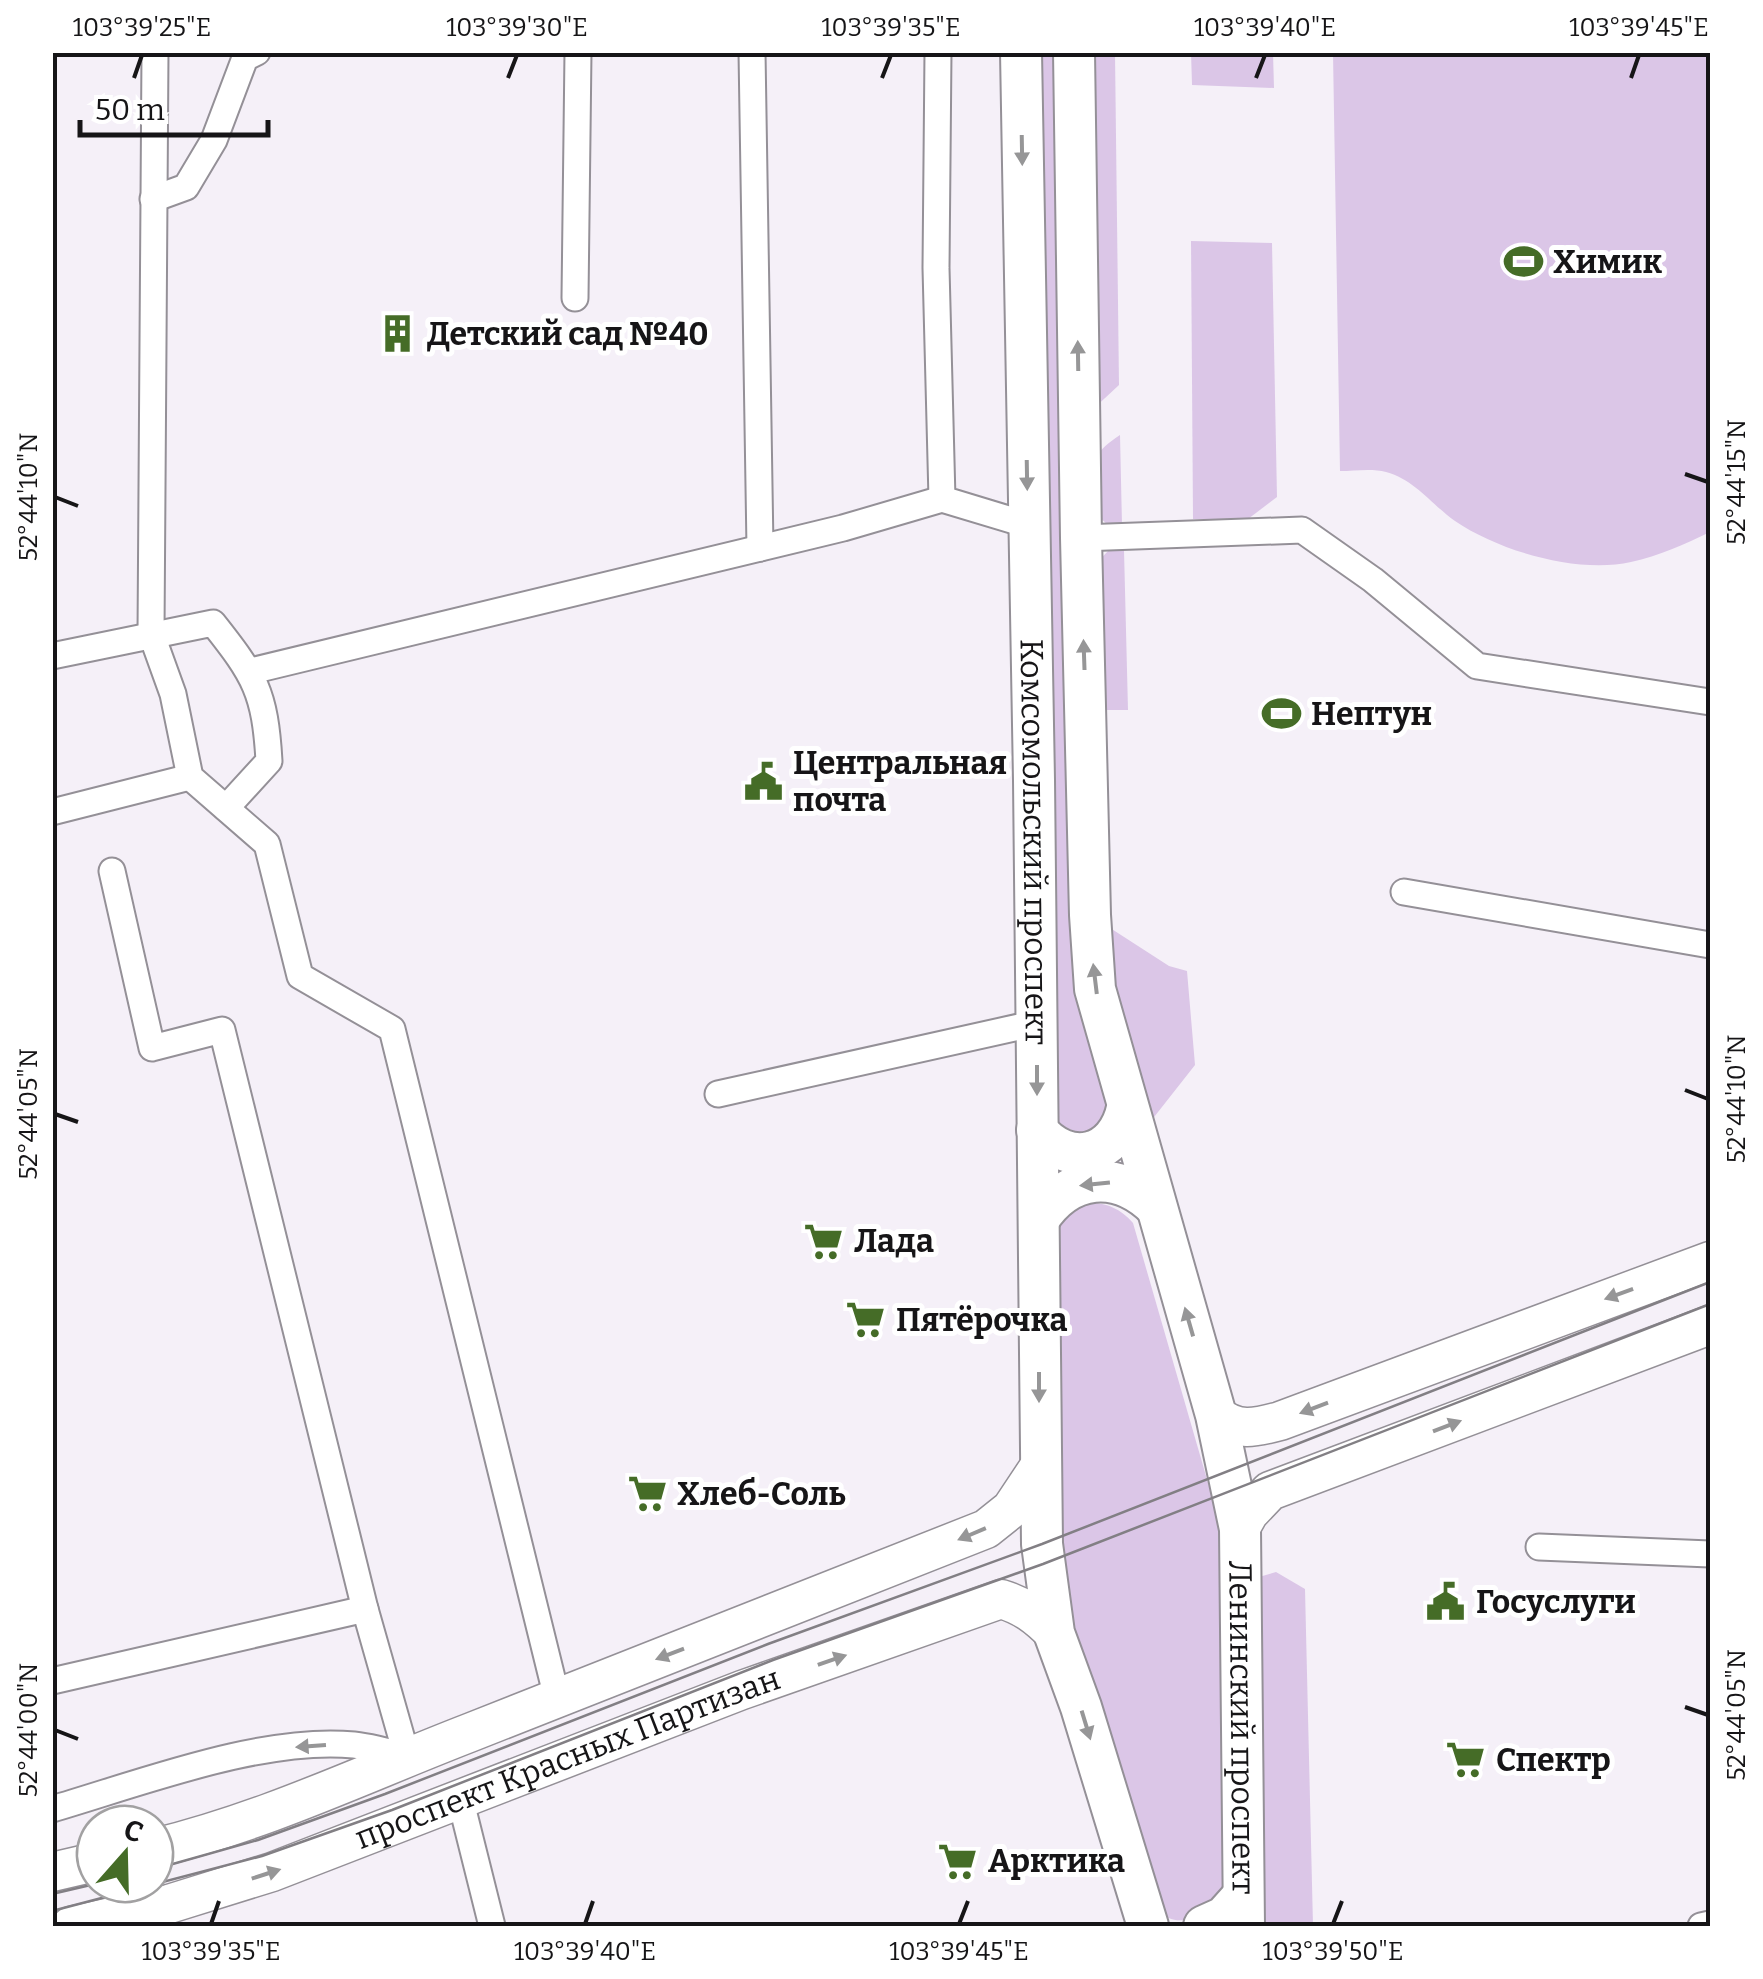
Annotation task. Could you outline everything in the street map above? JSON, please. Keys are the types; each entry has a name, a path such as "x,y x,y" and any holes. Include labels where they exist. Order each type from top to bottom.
{"main road":[{"name":"Комсомольский проспект","path":"1021,52 1040,1467 1043,1564 1054,1632"},
{"name":"Комсомольский проспект","path":"1074,52 1081,538 1095,988 1216,1416 1240,1529"},
{"path":"1037,1130 1063,1151 1086,1153 1118,1133 1127,1108"},
{"path":"1039,1219 1060,1195 1089,1182 1132,1188 1156,1207"},
{"path":"1216,1416 1231,1426 1250,1429 1280,1422 1710,1261"},
{"path":"1240,1529 1248,1513 1270,1491 1710,1325"},
{"name":"проспект Красных Партизан","path":"175,1843 286,1809 407,1757 986,1529 1012,1509 1040,1467"},
{"name":"Ленинский проспект","path":"1240,1529 1242,1912"},
{"name":"проспект Красных Партизан","path":"71,1926 169,1904 272,1872 742,1690 1002,1599 1019,1604 1054,1632"},
{"path":"1054,1632 1152,1924"},
{"path":"1204,1926 1242,1912"}],"street":[{"path":"155,52 151,634 172,694 190,777 267,844 300,976 392,1029 557,1698"},
{"path":"153,198 186,188 214,140 245,58 257,52"},
{"path":"575,298 578,52"},
{"path":"752,52 760,548"},
{"path":"938,52 936,268 942,499"},
{"path":"251,671 760,548 942,499 1028,525"},
{"path":"1081,538 1302,530 1372,580 1476,666 1710,702"},
{"path":"52,656 213,623 251,671 266,718 268,760 226,808"},
{"path":"52,812 190,777"},
{"path":"52,1808 201,1766 302,1746 354,1745 407,1757 365,1609 222,1030 152,1048 112,870"},
{"path":"1404,892 1710,946"},
{"path":"718,1094 1037,1023"},
{"path":"1538,1547 1710,1554"},
{"path":"52,1681 365,1609"},
{"path":"460,1802 492,1926"},
{"path":"1701,1926 1710,1924"}],"shaded area":[{"path":"1033,53 1058,53 1114,1116 1092,1145 1049,1126"},
{"path":"1086,53 1115,53 1119,385 1090,412"},
{"path":"1191,53 1273,53 1274,88 1192,85"},
{"name":"Химик","path":"1333,53 1710,53 1710,532 1631,562 1563,562 1516,550 1473,532 1396,476 1375,470 1340,471"},
{"path":"1191,241 1272,243 1277,497 1248,519 1193,519"},
{"path":"1120,435 1122,525 1108,525 1095,513 1092,468 1100,452"},
{"path":"1124,550 1128,710 1096,710 1094,566 1108,551"},
{"path":"1090,915 1169,966 1187,971 1195,1065 1136,1140"},
{"path":"1089,1202 1113,1208 1133,1223 1219,1521 1228,1890 1185,1920 1166,1917 1154,1909 1067,1618 1052,1516 1057,1220 1073,1207"},
{"path":"1276,1572 1305,1589 1313,1926 1264,1926 1252,1579"}],"tram line":[{"path":"175,1863 258,1840 385,1794 768,1644 1042,1544 1710,1282"},
{"path":"52,1911 262,1856 392,1810 773,1660 1043,1564 1710,1304"},
{"path":"52,1894 75,1889"}],"place":[{"name":"Химик","path":"1523,262"},
{"name":"Детский сад №40","path":"397,334"},
{"name":"Нептун","path":"1281,714"},
{"name":"Центральная почта","path":"763,781"},
{"name":"Лада","path":"824,1241"},
{"name":"Пятёрочка","path":"866,1320"},
{"name":"Хлеб-Соль","path":"647,1494"},
{"name":"Госуслуги","path":"1446,1602"},
{"name":"Спектр","path":"1466,1760"},
{"name":"Арктика","path":"958,1861"}]}
